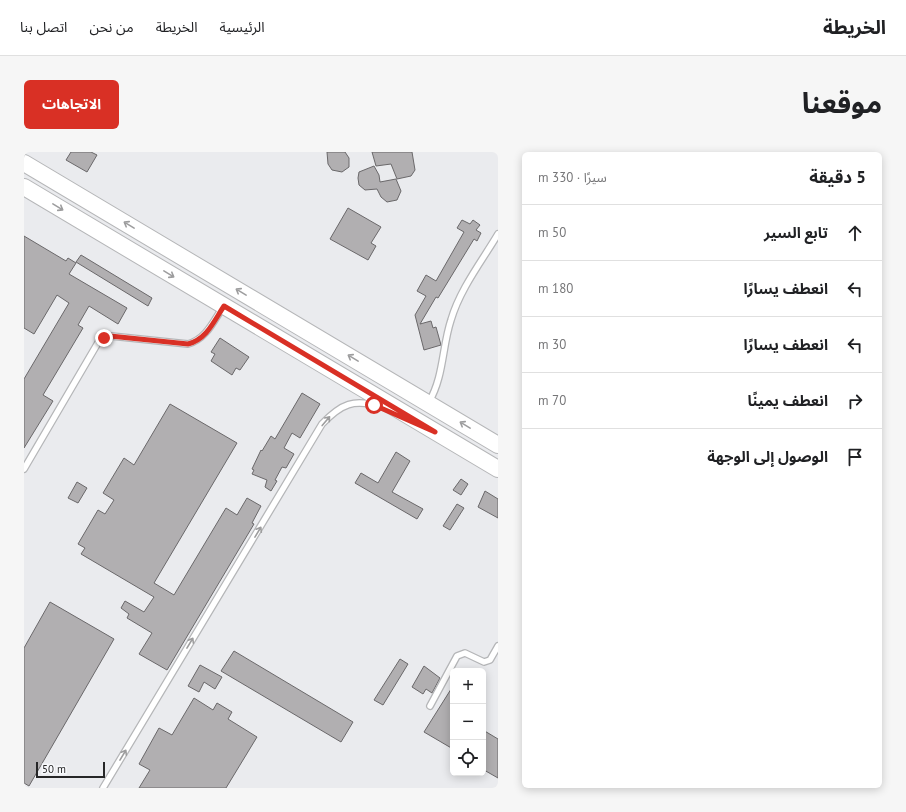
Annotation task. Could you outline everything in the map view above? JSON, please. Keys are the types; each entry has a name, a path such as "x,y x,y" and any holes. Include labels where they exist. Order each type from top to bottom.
{"street":[{"path":"24,163 498,445"},
{"path":"24,187 498,469"}],"lane":[{"path":"428,403 438,382 448,330 456,307 498,234"},
{"path":"24,469 99,341 110,336 188,344 203,337 224,306"},
{"path":"103,788 322,424 334,412 346,405 359,402 374,405 435,432"},
{"path":"430,706 457,656 465,653 484,662 490,660 498,646"}],"building":[{"path":"71,152 91,152 97,155 87,172 66,160"},
{"path":"327,152 345,152 349,158 349,167 342,172 332,170 328,164"},
{"path":"372,152 412,152 415,170 411,176 397,179 391,164 376,166"},
{"path":"374,166 379,175 380,182 396,179 401,191 397,200 387,202 381,197 377,189 365,190 359,185 359,172"},
{"path":"348,208 381,227 371,243 376,246 368,260 330,239"},
{"path":"462,220 470,224 473,220 480,225 476,230 481,233 477,241 474,239 438,298 436,297 420,324 431,321 433,328 436,327 441,345 424,350 415,315 426,296 417,291 426,275 436,281 464,232 457,228"},
{"path":"24,236 66,261 68,258 76,263 69,274 127,308 118,324 89,306 78,325 83,328 43,395 53,401 24,448 24,379 69,303 57,295 34,334 24,328"},
{"path":"81,255 152,298 148,306 76,262"},
{"path":"220,338 249,357 240,370 236,368 232,375 211,361 215,354 211,352"},
{"path":"302,393 320,404 300,438 292,433 284,448 294,454 286,468 282,467 275,480 277,481 271,491 265,487 267,480 252,474 254,470 252,469 261,450 262,451 271,436 275,439"},
{"path":"170,404 237,443 154,583 174,595 226,508 237,515 247,498 261,506 252,523 254,524 167,670 139,654 152,633 127,618 129,614 121,608 125,601 144,612 154,597 81,554 85,548 78,544 98,510 105,514 114,500 103,493 124,458 134,465"},
{"path":"396,452 410,461 392,492 423,509 417,519 355,483 361,473 378,483"},
{"path":"461,479 468,484 461,495 453,490"},
{"path":"77,482 87,488 78,503 68,498"},
{"path":"485,491 498,499 498,518 478,507"},
{"path":"457,504 464,508 450,530 443,526"},
{"path":"50,602 114,639 29,786 24,783 24,648"},
{"path":"234,651 353,722 341,742 221,671"},
{"path":"400,659 408,664 383,705 374,700"},
{"path":"200,665 222,677 215,689 204,682 199,692 188,686"},
{"path":"424,666 440,678 432,693 426,689 423,694 412,687"},
{"path":"450,691 450,747 424,732"},
{"path":"194,698 213,710 217,703 232,712 228,719 257,737 226,788 139,788 150,770 139,764 159,728 172,735"},
{"path":"486,732 498,739 498,778 486,771"}],"route":[{"path":"104,338 110,336 188,344 203,337 224,306 435,432 374,405"}]}
